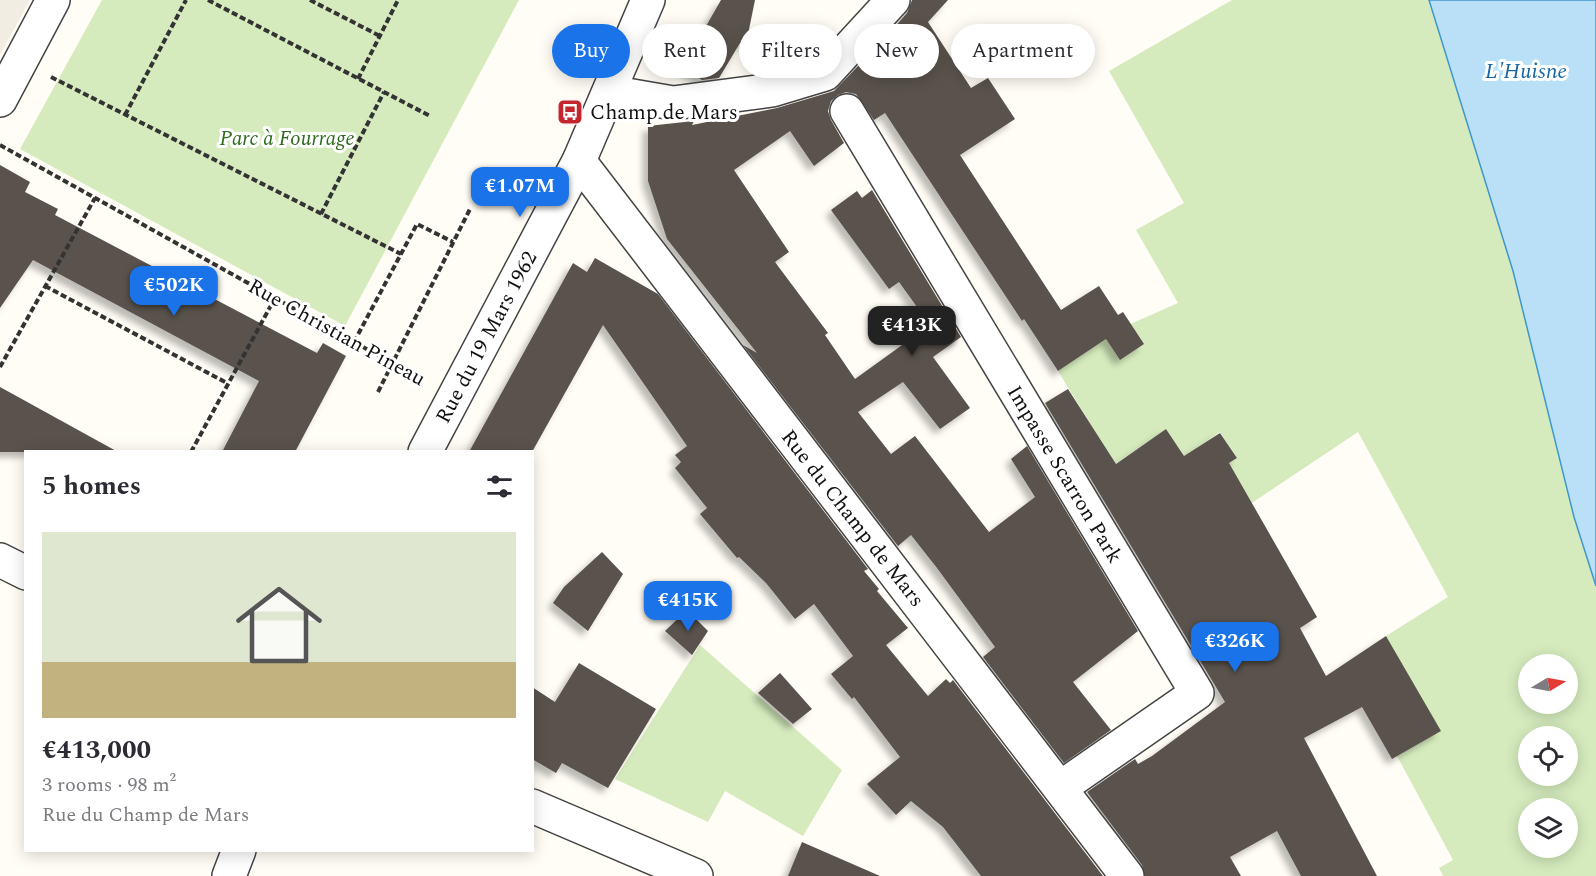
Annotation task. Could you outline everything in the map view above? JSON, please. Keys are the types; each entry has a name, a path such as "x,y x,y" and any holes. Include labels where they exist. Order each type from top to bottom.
{"street":[{"path":"0,100 53,0"},
{"name":"Rue du 19 Mars 1962","path":"426,450 579,161 648,0"},
{"path":"609,92 673,103 772,90 825,74 893,0"},
{"name":"Impasse Scarron Park","path":"847,111 1197,693 1060,788"},
{"name":"Rue du Champ de Mars","path":"579,161 1127,876"},
{"path":"0,560 24,572"},
{"path":"534,807 696,876"},
{"path":"229,876 238,852"}],"path":[{"path":"125,115 186,0"},
{"path":"208,0 430,116"},
{"path":"310,0 380,36"},
{"path":"358,79 398,0"},
{"path":"20,62 401,254"},
{"path":"321,214 384,92"},
{"name":"Rue Christian Pineau","path":"0,145 454,397"},
{"path":"0,367 95,198"},
{"path":"378,392 470,209"},
{"path":"354,342 417,224 453,242"},
{"path":"45,286 227,383"},
{"path":"192,450 275,298"}],"green space":[{"name":"Parc à Fourrage","path":"102,0 519,0 345,326 20,149"},
{"path":"1232,0 1429,0 1513,271 1574,517 1596,586 1596,876 1443,876 1439,868 1453,860 1397,756 1440,731 1386,636 1448,597 1358,432 1210,531 1185,492 1237,458 1220,432 1184,456 1166,429 1115,464 1058,371 1126,326 1178,303 1136,230 1184,203 1109,71"},
{"path":"700,645 842,770 803,836 725,791 708,822 615,779"}],"shaded area":[{"path":"0,0 30,0 0,55"}],"water":[{"name":"L'Huisne","path":"1429,0 1596,0 1596,586 1574,517 1513,271"}],"building":[{"path":"721,0 755,0 750,24 739,24 739,45 727,65 727,24 707,24"},
{"path":"912,0 948,0 928,22 929,24 897,24 907,13"},
{"path":"939,39 951,57 951,78 964,78 971,88 988,78 1015,119 960,155 1061,310 1099,286 1118,315 1123,312 1144,344 1120,360 1106,339 1058,371 1024,319 1022,321 885,113 874,120 856,94 846,92 831,101 828,111 844,143 814,166 790,131 734,170 789,252 775,262 828,333 825,335 855,379 930,325 899,282 889,289 831,210 857,191 862,198 872,190 961,337 933,357 970,408 940,429 903,382 858,412 891,454 915,436 989,532 1035,497 1011,459 1027,446 1138,631 1073,682 1111,730 1064,763 983,657 995,647 937,568 911,535 898,546 743,345 757,353 667,239 648,181 648,126 694,121 692,125 777,108 834,91 854,70 854,78 939,78"},
{"path":"0,165 30,182 25,192 58,209 55,215 317,353 323,343 346,356 296,450 223,450 259,381 33,260 0,308"},
{"path":"595,258 658,294 868,569 864,571 879,589 877,591 908,628 886,645 928,696 946,679 950,683 953,680 1103,876 981,876 943,827 911,801 896,815 867,784 900,757 854,697 852,699 831,674 853,656 814,604 795,619 766,583 739,557 737,558 700,514 707,508 675,468 681,462 675,455 687,446 603,325 533,450 470,450 573,263 587,272"},
{"path":"0,387 114,450 24,450 24,452 0,452"},
{"path":"1068,389 1116,464 1166,429 1184,456 1220,433 1237,458 1229,463 1317,617 1300,628 1326,676 1386,636 1441,731 1392,759 1362,707 1304,738 1377,876 1301,876 1277,831 1230,857 1241,876 1145,876 1142,865 1087,792 1135,759 1138,764 1152,756 1225,702 1045,403"},
{"path":"602,552 623,574 588,631 553,603 564,587"},
{"path":"687,610 708,631 692,655 665,631"},
{"path":"579,663 656,709 608,788 562,763 556,773 534,760 534,688 555,702"},
{"path":"780,673 812,709 793,724 758,693"},
{"path":"802,842 880,876 788,876"}],"place":[{"name":"Champ de Mars","path":"570,112"}]}
